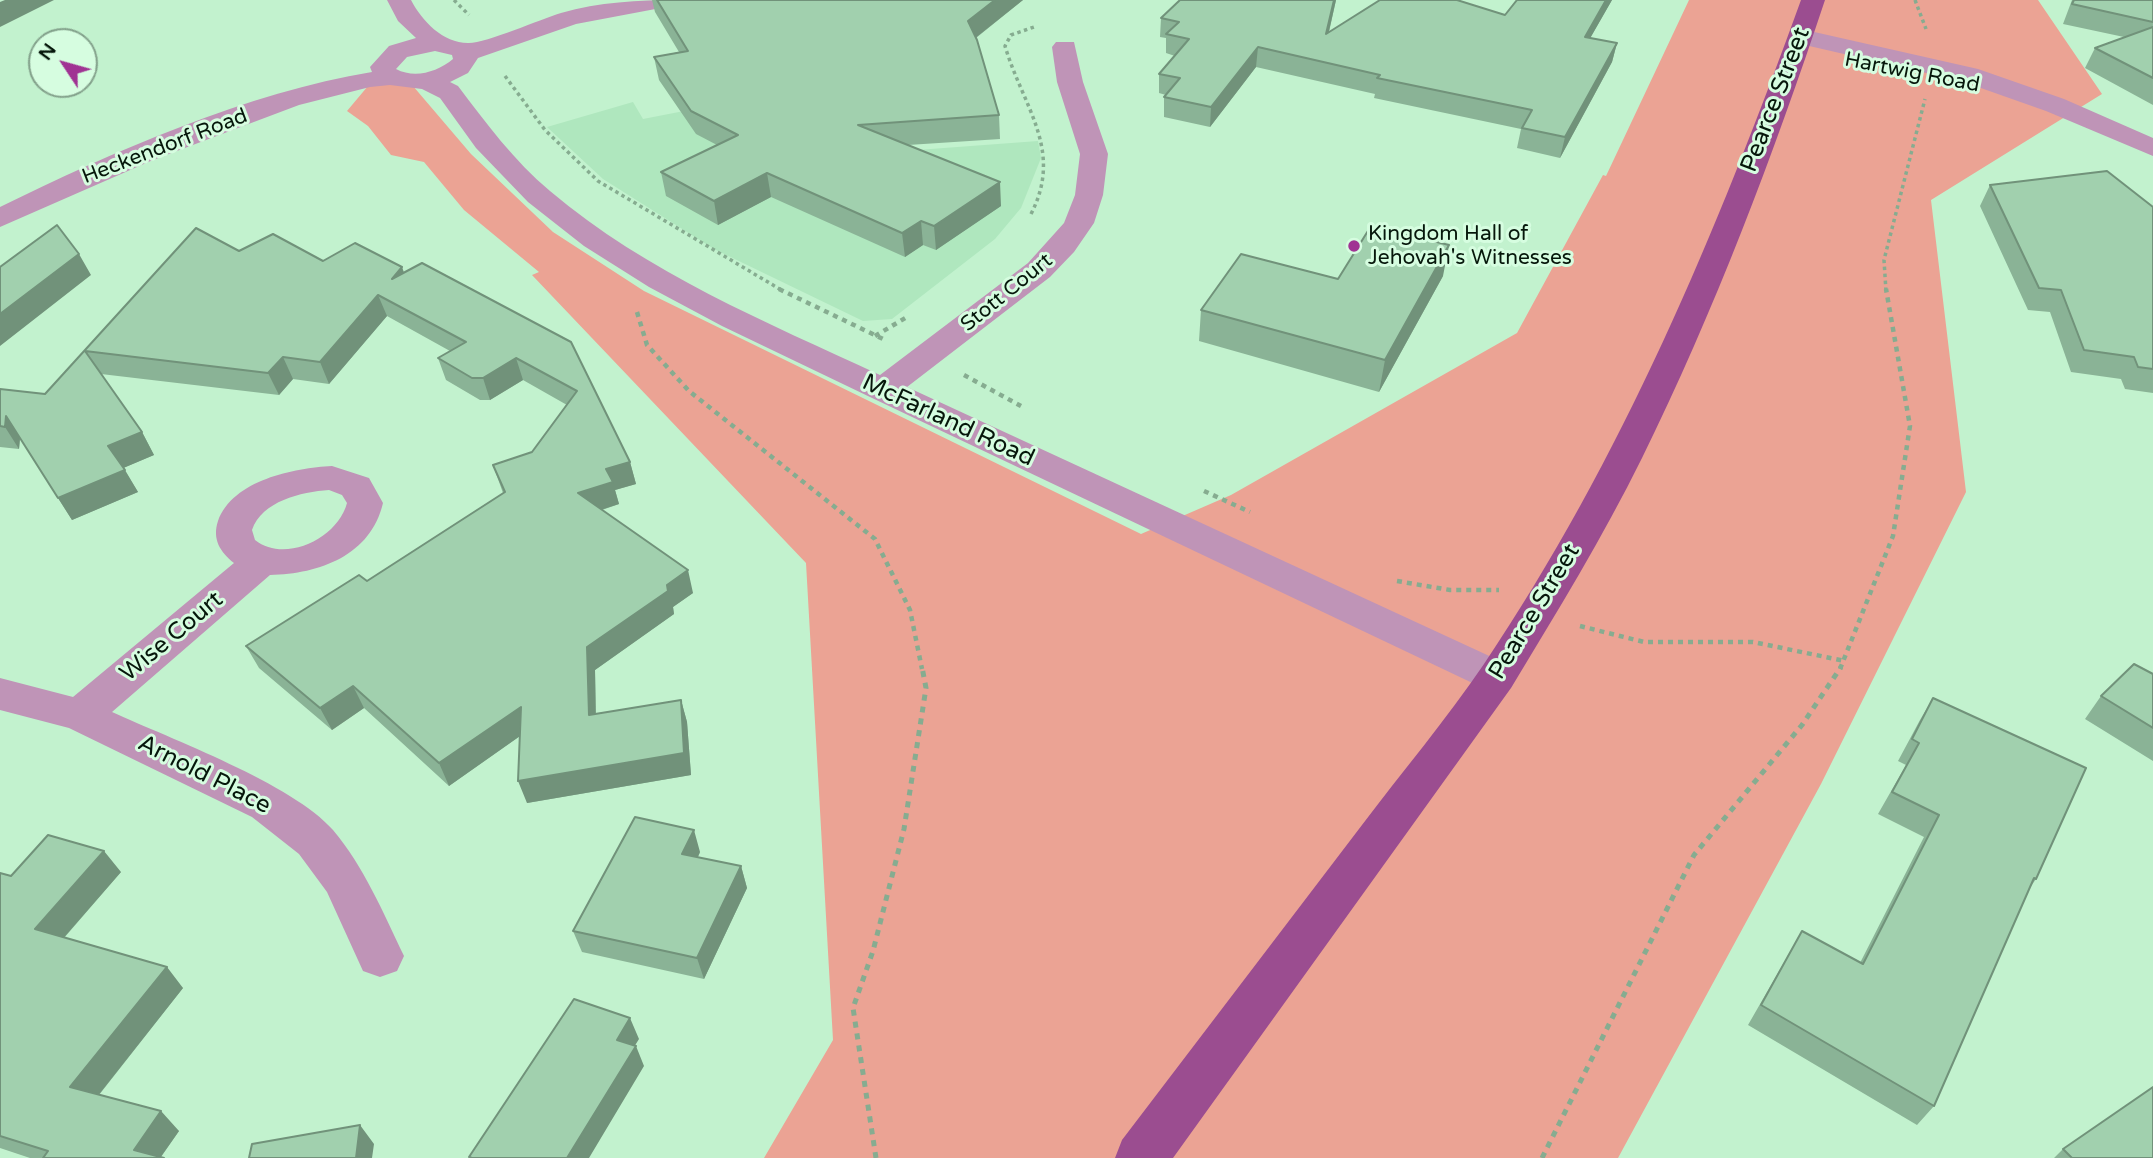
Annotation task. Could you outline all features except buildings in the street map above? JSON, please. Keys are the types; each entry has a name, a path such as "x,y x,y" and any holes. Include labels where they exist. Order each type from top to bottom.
{"main road":[{"name":"Pearce Street","path":"1141,1158 1497,677 1541,604 1624,458 1697,304 1813,0"}],"street":[{"path":"393,63 448,74 571,18 666,0"},
{"path":"403,8 435,43"},
{"path":"393,63 403,8"},
{"path":"393,63 435,43 456,46 448,74"},
{"name":"Hartwig Road","path":"1798,43 1928,69 2027,95 2086,117 2153,148"},
{"name":"Stott Court","path":"883,390 1039,270 1063,246 1079,223 1088,195 1094,154 1070,82 1065,47"},
{"name":"Heckendorf Road","path":"0,218 116,164 393,63"},
{"name":"McFarland Road","path":"448,74 486,142 538,196 595,240 660,281 883,390 1497,677"},
{"name":"Wise Court","path":"80,715 263,560"},
{"name":"Arnold Place","path":"0,694 80,715 268,804 315,841 344,880 380,956"}],"path":[{"path":"1542,1158 1694,855 1802,724 1845,661 1892,536 1910,426 1887,309 1884,260 1923,108 1932,47 1915,0"},
{"path":"1028,219 1043,186 1045,152 1005,47 1011,35 1041,26"},
{"path":"660,281 637,298 636,328 664,365 689,391 875,539 910,610 926,688 904,829 873,951 853,1009 876,1158"},
{"path":"874,336 911,314"},
{"path":"1541,604 1585,629 1644,642 1753,642 1845,661"}],"shaded area":[{"path":"1689,0 2038,0 2102,94 1931,200 1966,492 1821,784 1618,1158 764,1158 833,1040 806,563 532,275 539,272 464,210 424,162 391,155 368,126 347,111 368,86 386,82 413,86 471,154 553,232 644,291 1141,534 1231,495 1517,333 1603,175 1606,176"},
{"path":"833,82 850,155 1038,141 1041,158 1021,208 995,239 892,319 863,321 714,249 603,179 547,127 633,102 643,119"}],"place":[{"name":"Kingdom Hall of Jehovah's Witnesses","path":"1354,246"}]}
